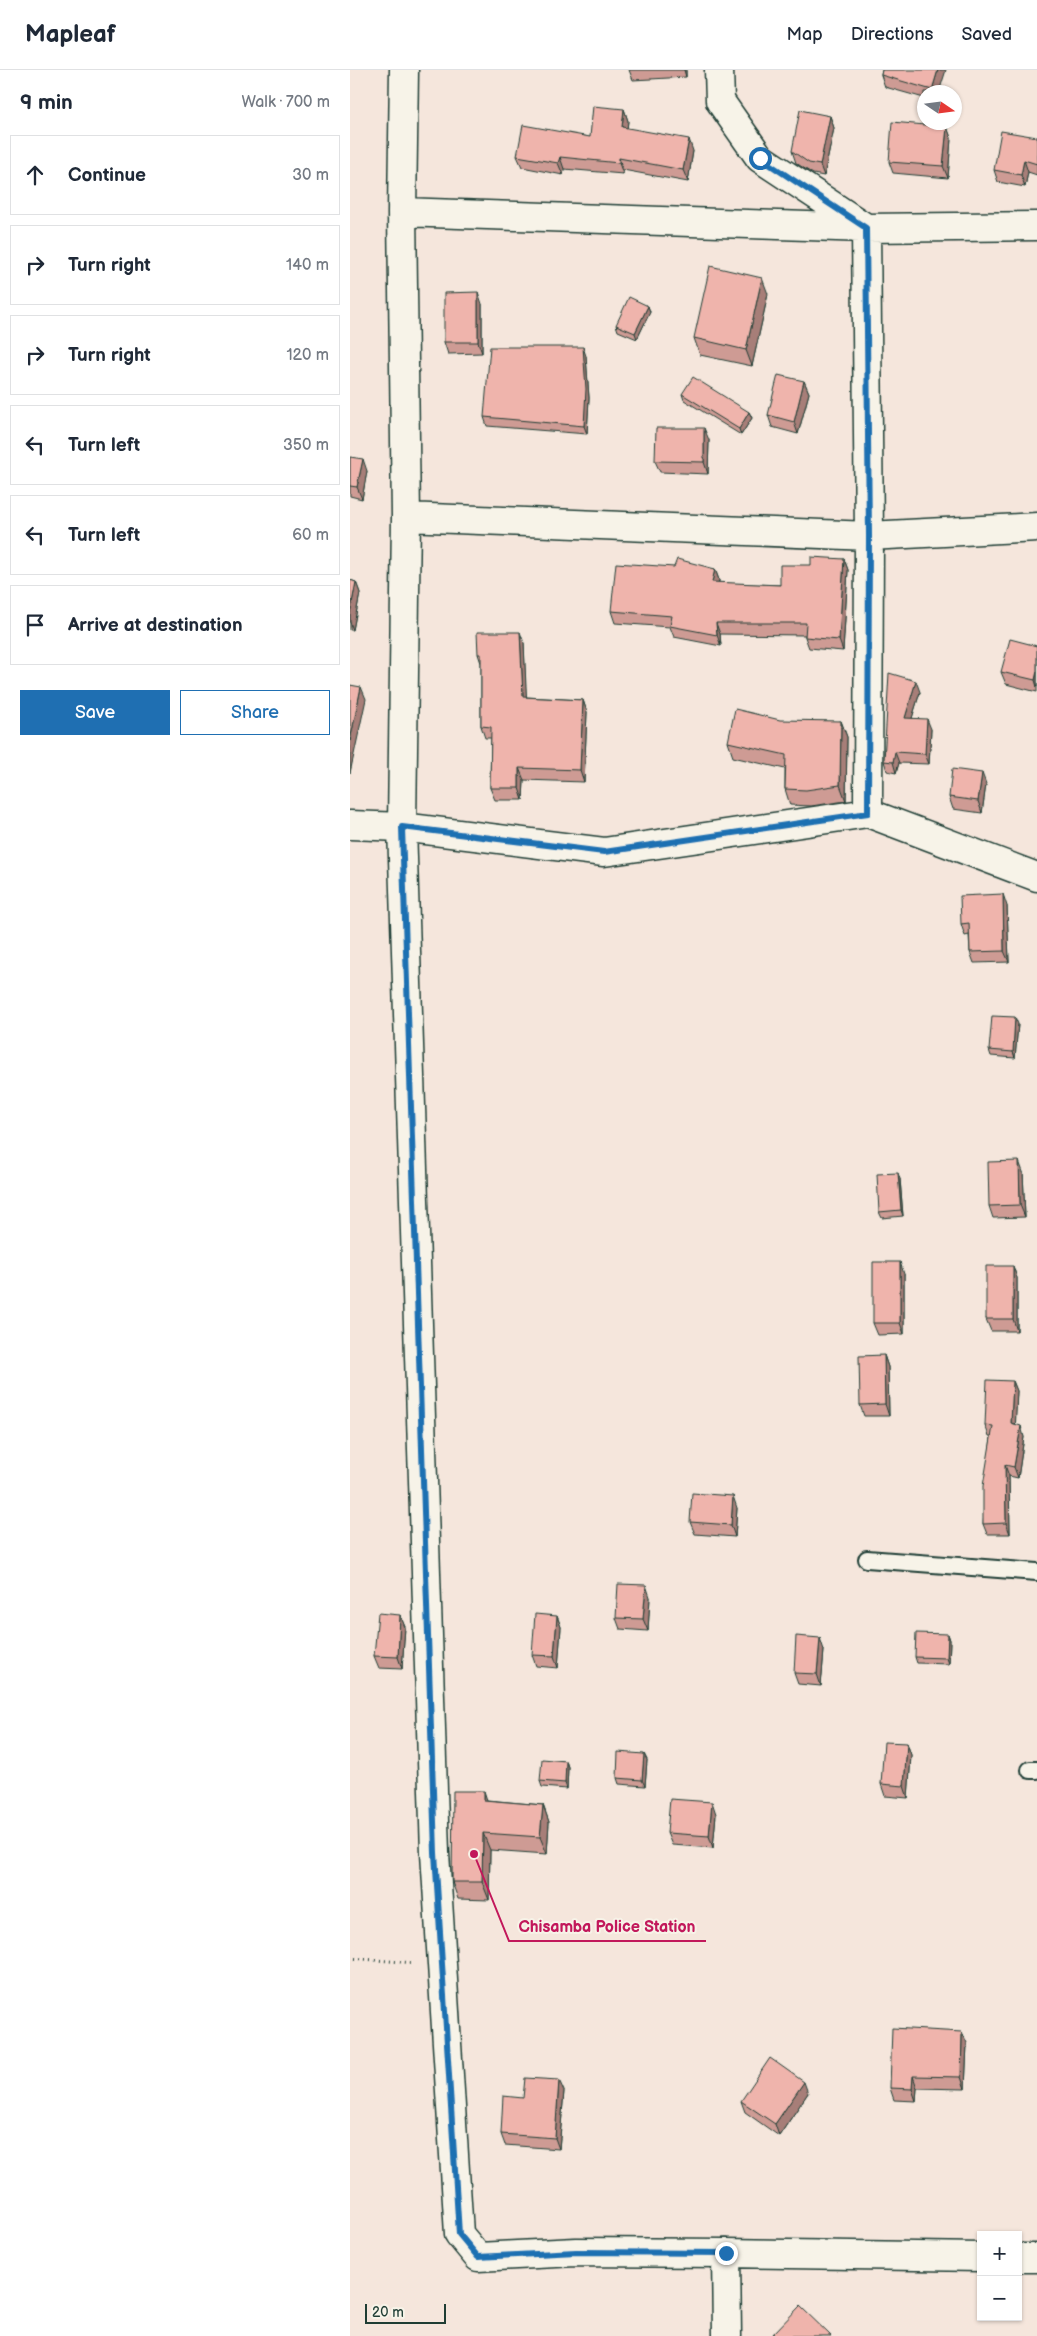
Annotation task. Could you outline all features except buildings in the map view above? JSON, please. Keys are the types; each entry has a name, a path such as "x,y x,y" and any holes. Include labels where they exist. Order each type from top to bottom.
{"street":[{"path":"404,70 402,212 406,517 402,827 434,1833 459,2234 478,2257 576,2252 977,2257"},
{"path":"719,70 720,102 760,158 866,228"},
{"path":"402,212 866,228 1037,226"},
{"path":"866,228 869,536 868,813"},
{"path":"406,517 869,536 1037,526"},
{"path":"350,825 402,827 604,852 868,813 1037,877"},
{"path":"726,2253 727,2336"},
{"path":"1022,2258 1037,2258"}],"lane":[{"path":"867,1560 1037,1572"}],"path":[{"path":"350,1958 442,1965"}],"place":[{"name":"Chisamba Police Station","path":"474,1854"}],"route":[{"path":"726,2253 576,2252 478,2257 459,2234 435,1853 402,827 604,852 868,813 869,536 866,228 760,158"}]}
